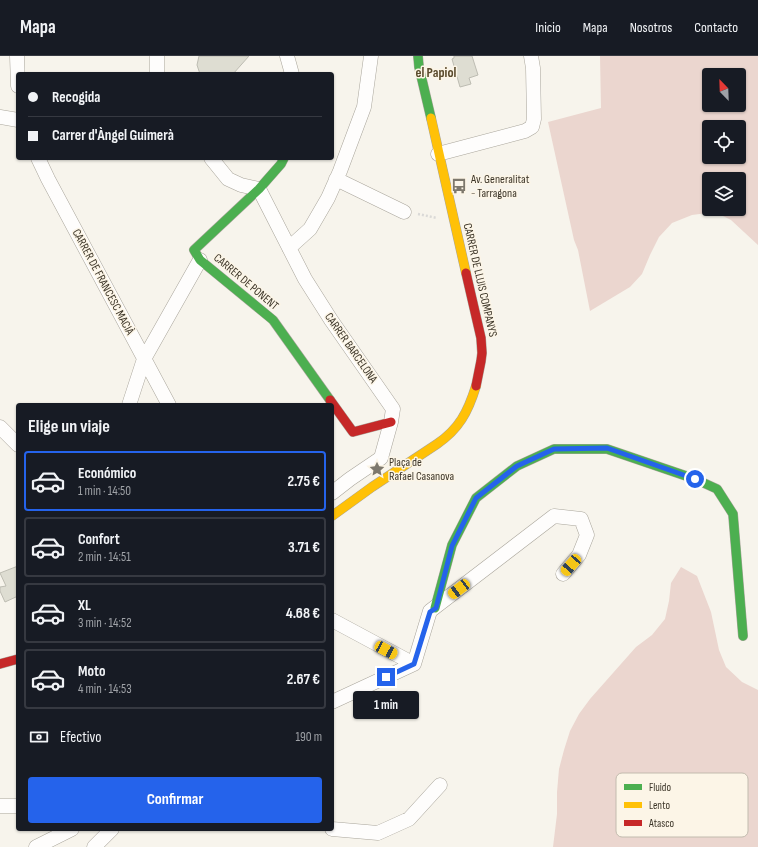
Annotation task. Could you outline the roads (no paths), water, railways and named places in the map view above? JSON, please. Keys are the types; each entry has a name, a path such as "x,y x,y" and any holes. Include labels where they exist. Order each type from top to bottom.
{"street":[{"path":"17,56 18,72"},
{"path":"157,72 158,56"},
{"path":"287,56 291,72"},
{"path":"289,248 310,228 328,198 364,107 371,56"},
{"name":"CARRER DE LLUIS COMPANYS","path":"334,514 351,501 444,439 458,425 466,410 480,370 482,352 481,338 438,154 419,67 418,56"},
{"path":"438,154 525,131 532,127 534,119 533,68 530,56"},
{"path":"0,117 16,120"},
{"name":"CARRER DE FRANCESC MACIÀ","path":"39,160 167,403"},
{"path":"213,160 228,178 241,185 259,189 283,160"},
{"path":"336,179 404,212"},
{"name":"CARRER BARCELONA","path":"259,189 309,285 331,320 393,409 381,458 334,491"},
{"name":"CARRER DE PONENT","path":"259,189 194,250 200,260 273,320 332,403"},
{"path":"130,403 144,359 200,260"},
{"name":"CARRER DE PONENT","path":"334,406 353,432 391,422"},
{"path":"0,427 16,443"},
{"path":"436,608 452,546 476,498 517,466 554,449 607,448 695,479 717,490 733,514 743,636"},
{"path":"334,701 414,664 430,612 554,516 581,520 587,536 579,555 563,574"},
{"path":"334,621 414,664"},
{"path":"0,664 16,660"},
{"path":"334,829 378,832 409,819 440,785"},
{"path":"0,806 16,806"},
{"path":"36,847 68,831"},
{"path":"94,847 110,831"}],"place":[{"name":"Av. Generalitat - Tarragona","path":"459,186"},
{"name":"Plaça de Rafael Casanova","path":"377,469"}],"district":[{"name":"el Papiol","path":"436,72"}]}
